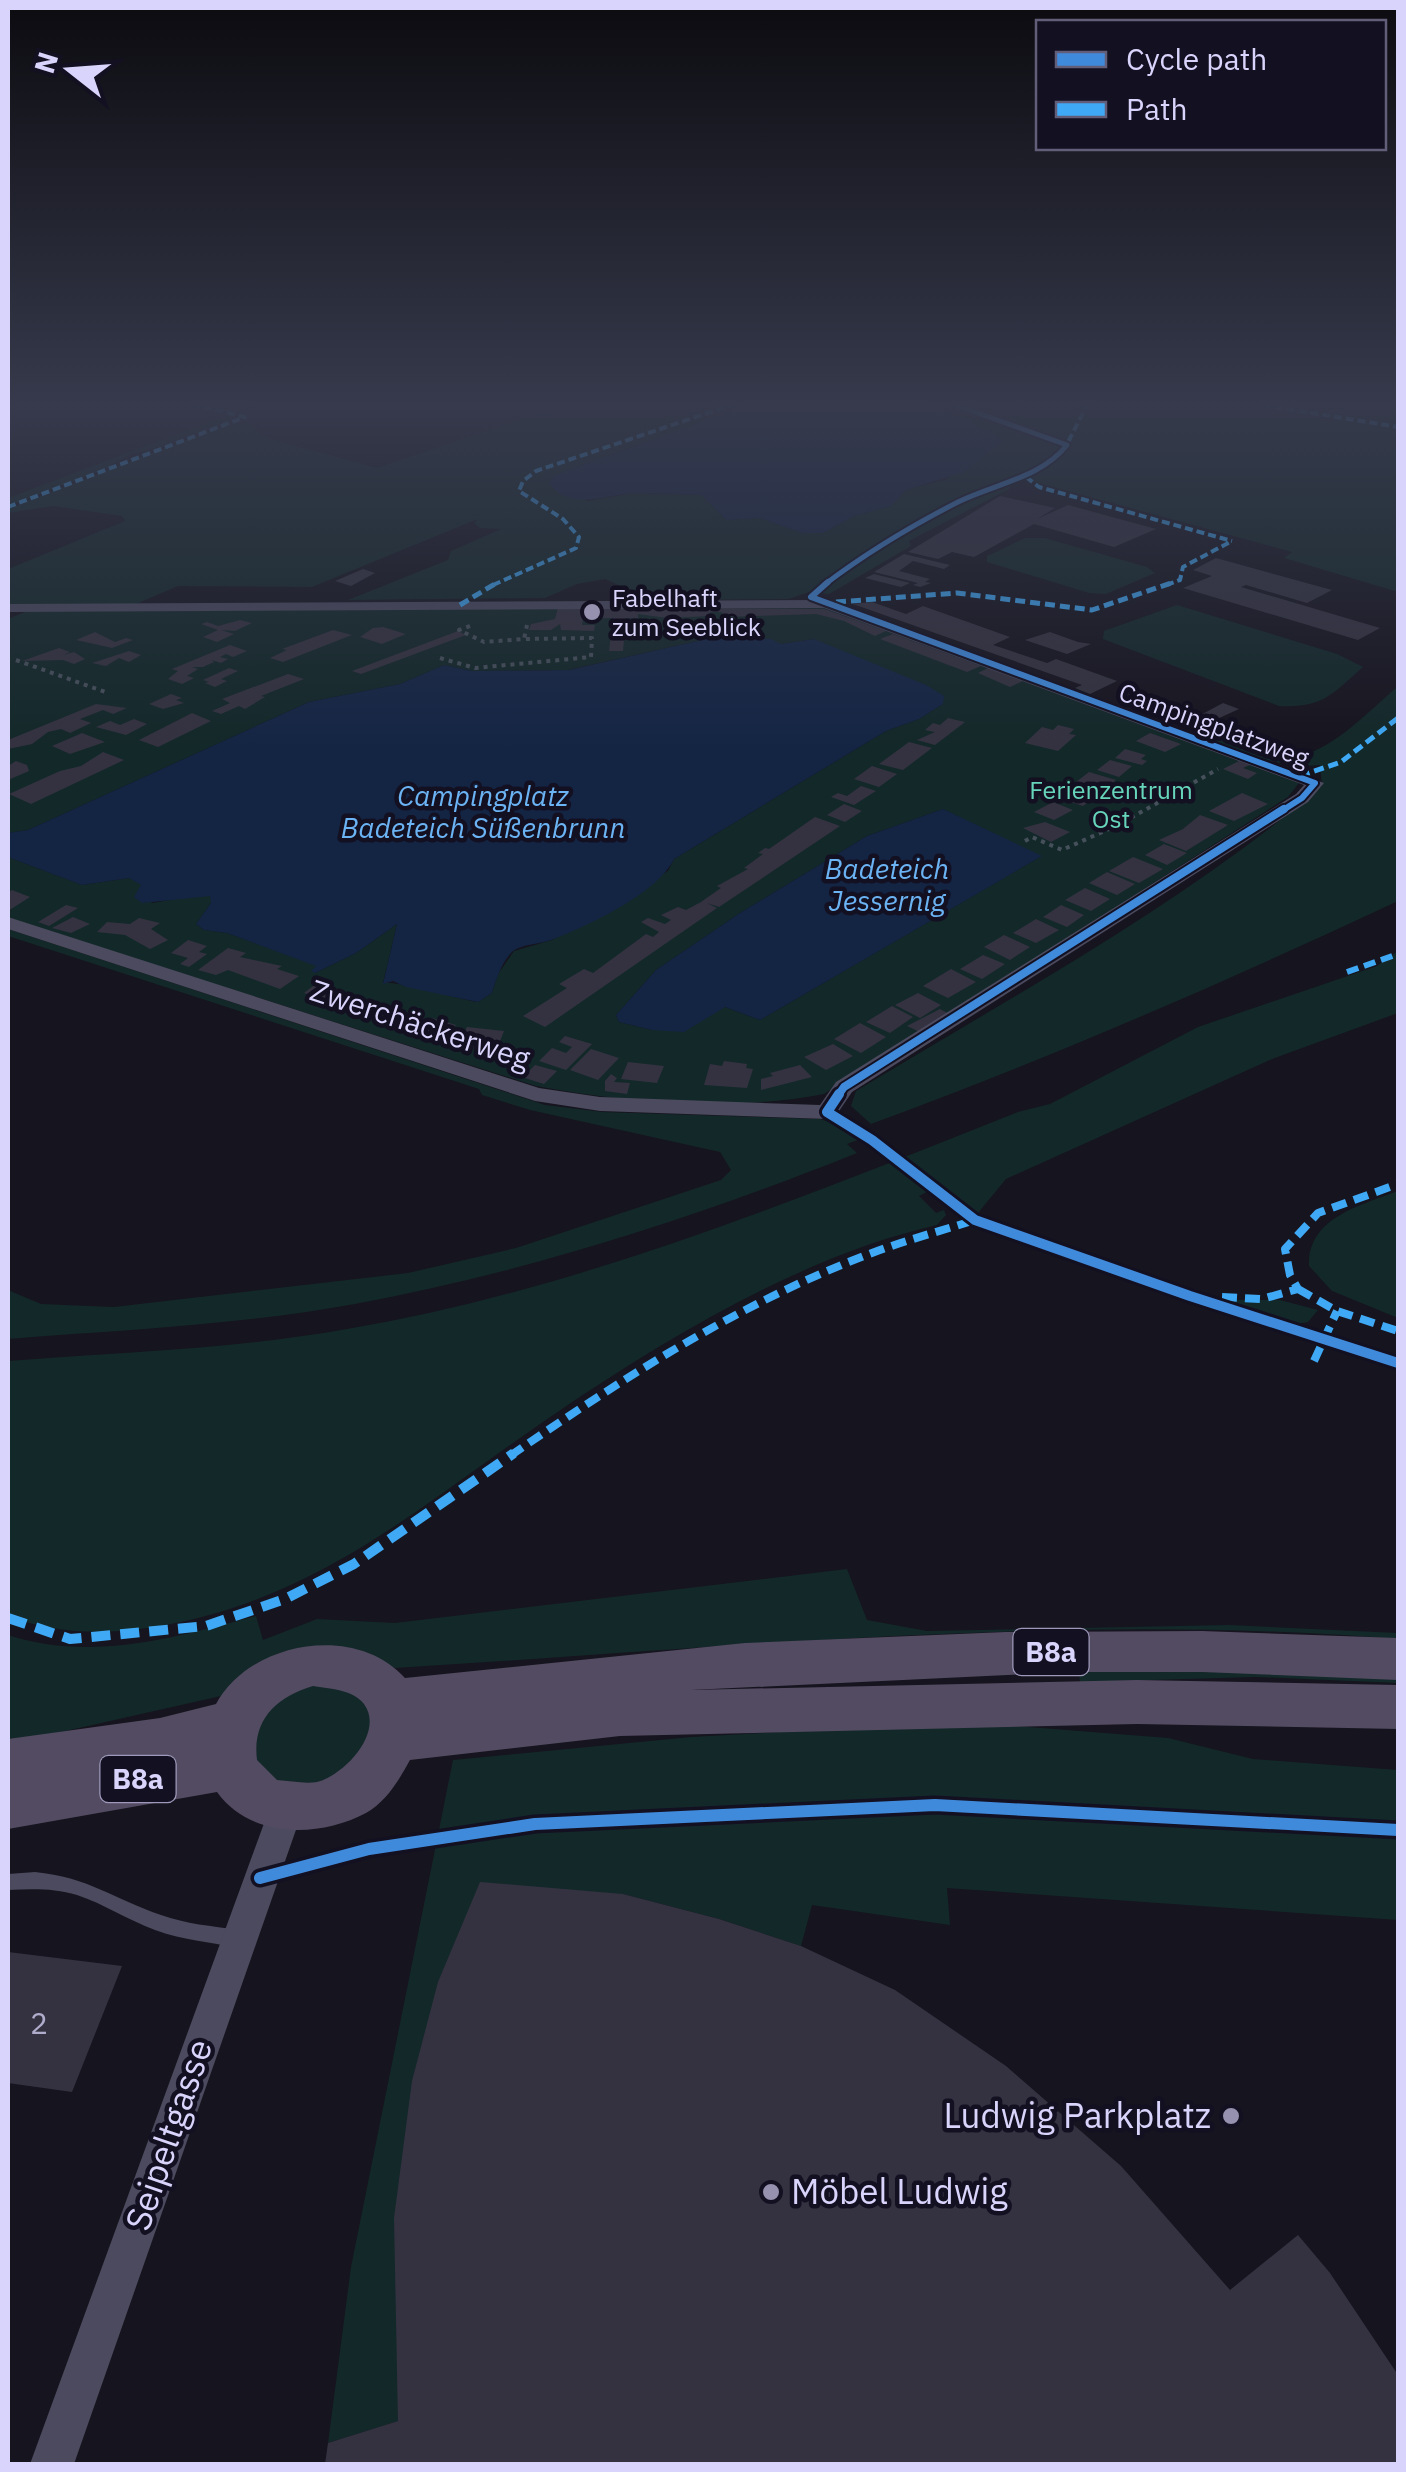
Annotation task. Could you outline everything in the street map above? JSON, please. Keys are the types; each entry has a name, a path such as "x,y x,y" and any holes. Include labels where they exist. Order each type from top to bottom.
{"main road":[{"name":"B8a","path":"394,1720 584,1684 703,1668 937,1655 1168,1649 1398,1659"},
{"path":"339,1665 380,1684 394,1720 385,1762 368,1782 343,1798 315,1806 287,1807 252,1793 232,1745 246,1702 265,1684 288,1672 313,1666 339,1665"},
{"name":"B8a","path":"394,1720 1080,1702 1398,1706"},
{"name":"B8a","path":"8,1762 160,1741 232,1745"},
{"name":"B8a","path":"8,1805 160,1776 232,1745"}],"street":[{"name":"Campingplatzweg","path":"8,608 826,604 1315,783 1302,798 1180,878 844,1087 827,1112"},
{"name":"Zwerchäckerweg","path":"8,924 535,1094 600,1104 827,1112"},
{"name":"Seipeltgasse","path":"52,2464 287,1807"}],"lane":[{"path":"8,1882 60,1881 90,1889 174,1928 238,1939"}],"path":[{"path":"440,658 476,668 591,657 592,638 484,642 459,630 464,628"},
{"path":"524,639 525,633"},
{"path":"16,660 108,693"},
{"path":"1025,841 1032,837 1062,850 1118,825 1242,755"}],"green space":[{"path":"123,518 761,518 802,533 823,533 850,518 953,518 909,541 911,546 829,594 809,592 789,599 684,600 627,589 605,579 577,584 545,598 348,600 448,560 451,551 501,529 480,528 474,523 478,519 312,587 178,586 136,604 8,605 8,569 125,521"},
{"path":"1169,518 1398,518 1398,592 1284,558 1292,552"},
{"path":"1025,538 1045,538 1147,567 1155,573 1106,594 1089,593 987,562 987,556"},
{"path":"1177,605 1337,654 1363,667 1326,698 1306,705 1279,706 1103,639 1104,631"},
{"name":"Ferienzentrum Ost","path":"825,608 1299,783 1288,797 824,1094 716,1104 607,1097 536,1086 8,918 8,857 82,885 129,878 142,885 152,903 211,896 211,903 196,924 204,930 227,933 318,966 315,973 356,953 397,924 383,983 478,1002 492,993 498,974 514,951 552,940 668,871 674,859 886,731 919,719 943,704 814,639 781,644 711,638 568,670 472,671 444,665 400,684 309,702 28,830 8,833 8,619 30,610","holes":["943,809 1040,857 760,1020 725,1007 652,1030 619,1022 616,1015 656,970 740,913 867,836"]},
{"path":"1398,686 1398,901 1137,1018 871,1124 851,1106 856,1091 1154,910 1268,830 1322,786 1320,765 1271,761 1193,733 1212,724 1240,745 1265,756 1289,758 1333,741"},
{"path":"8,929 545,1105 603,1112 820,1119 838,1125 858,1140 847,1144 857,1153 610,1241 419,1291 269,1317 8,1339 8,1290 41,1304 114,1307 408,1273 516,1248 721,1180 731,1170 720,1152 530,1110 482,1095 479,1089 8,936"},
{"path":"1398,951 1398,1013 1272,1059 1006,1179 978,1213 940,1185 919,1196 936,1213 944,1210 946,1215 937,1225 838,1256 693,1327 559,1411 376,1539 279,1590 227,1610 129,1630 68,1630 8,1616 8,1361 305,1336 433,1312 604,1266 771,1208 1018,1112 1050,1104 1198,1027 1377,966"},
{"path":"1398,1191 1398,1318 1332,1291 1309,1266 1317,1236 1327,1225 1353,1208"},
{"path":"1280,1300 1318,1310 1308,1322 1291,1325 1235,1306 1230,1303"},
{"path":"847,1569 867,1620 927,1631 1229,1625 1398,1633 1398,1639 1148,1629 1022,1631 395,1668 356,1649 315,1647 250,1669 221,1696 8,1744 8,1635 70,1647 101,1647 163,1639 256,1616 263,1640 317,1619 395,1623"},
{"path":"1078,1666 1398,1673 1398,1683 1256,1677 1080,1682"},
{"path":"309,1684 347,1687 371,1710 371,1743 326,1783 285,1784 269,1777 257,1764 252,1732 272,1701"},
{"path":"964,1722 1168,1738 1253,1759 1398,1770 1398,1920 947,1888 950,1925 812,1905 801,1946 623,1894 398,2421 328,2443 351,2267 453,1760 691,1737"}],"water":[{"path":"761,518 850,518 823,533 802,533"},
{"name":"Campingplatz Badeteich Süßenbrunn","path":"711,638 771,639 781,644 814,639 926,685 944,696 943,704 919,719 886,731 674,859 653,884 601,918 513,951 492,993 478,1002 393,981 383,984 397,924 356,953 315,973 311,971 316,966 227,933 204,930 196,924 211,903 210,896 142,903 134,897 141,885 129,878 82,885 8,857 8,833 28,830 309,702 400,684 444,665 472,671 569,670"},
{"name":"Badeteich Jessernig","path":"943,809 1042,856 760,1020 725,1007 684,1032 619,1022 616,1015 656,970 740,913 867,836"}],"building":[{"path":"963,518 1117,518 1156,529 1114,547 1034,524 974,557 952,552 938,559 908,552"},
{"path":"904,554 950,565 944,569 913,561 899,571 930,579 925,582 931,583 920,587 913,585 918,583 874,572"},
{"path":"1216,558 1332,590 1307,603 1246,585 1241,587 1380,628 1358,640 1183,588 1212,576 1193,570"},
{"path":"363,569 375,573 351,586 335,581"},
{"path":"874,574 910,583 901,587 865,578"},
{"path":"872,602 906,614 923,606 1010,637 993,645 1047,663 1056,659 1117,681 1090,694 1075,688 1082,685 853,604"},
{"path":"558,608 824,609 886,631 875,636 844,621 816,614 722,617 722,612 710,612 710,616 667,618 638,614 638,618 626,618 623,651 609,651 613,618 583,618 582,625 595,625 594,631 561,630 560,624 551,630 529,630 531,624 555,619"},
{"path":"240,620 252,623 235,631 221,630 234,634 217,642 203,637 218,630 201,624 218,626"},
{"path":"373,628 406,634 382,644 360,637"},
{"path":"333,630 352,635 283,662 270,658 287,650 282,649"},
{"path":"458,631 466,635 361,674 352,671"},
{"path":"95,632 115,642 133,640 112,648 76,640"},
{"path":"1050,632 1091,644 1067,654 1025,640"},
{"path":"893,634 981,666 967,672 880,639"},
{"path":"230,645 247,651 233,657 226,654 220,657 228,659 221,663 212,660 203,667 192,667 198,669 187,676 194,678 182,684 168,679 178,671 172,669"},
{"path":"59,648 70,652 63,655 74,652 85,659 74,664 63,660 22,661"},
{"path":"129,651 141,655 129,662 119,658 106,666 92,663"},
{"path":"229,668 238,671 221,679 227,681 215,687 203,680"},
{"path":"988,668 1023,681 1010,687 978,673"},
{"path":"288,674 304,679 261,696 265,697 245,709 239,706 221,714 212,711 230,703 222,699"},
{"path":"171,694 184,703 163,709 149,704"},
{"path":"1223,703 1239,709 1193,730 1180,726"},
{"path":"96,704 127,708 113,714 103,710 80,719 91,723 70,733 61,729 48,732 32,744 8,749 8,740"},
{"path":"192,713 211,721 158,747 139,740"},
{"path":"948,718 965,722 935,745 917,740 935,732 925,730 933,723 940,725"},
{"path":"134,719 147,724 126,735 96,727 110,721 120,725"},
{"path":"1058,725 1074,729 1069,734 1076,735 1058,751 1025,743 1042,727 1053,730"},
{"path":"82,733 105,742 70,754 52,746"},
{"path":"1150,733 1181,744 1165,752 1136,741"},
{"path":"909,742 932,748 903,770 879,764"},
{"path":"1125,749 1146,755 1141,759 1147,761 1142,765 1115,758"},
{"path":"103,752 124,760 31,804 9,794 81,766"},
{"path":"1110,760 1132,766 1119,777 1097,770"},
{"path":"16,761 27,765 29,771 8,780 8,766"},
{"path":"1239,761 1250,765 1243,768 1257,773 1248,779 1223,769"},
{"path":"872,766 897,774 879,787 854,779"},
{"path":"1089,772 1116,780 1102,791 1076,782"},
{"path":"861,786 876,791 854,805 831,797 838,793 847,796"},
{"path":"1070,786 1099,795 1083,806 1055,797"},
{"path":"1242,793 1268,804 1234,821 1209,811"},
{"path":"1053,802 1073,810 1054,820 1034,812"},
{"path":"844,804 862,811 845,822 827,815"},
{"path":"1200,815 1228,825 1186,851 1159,840 1183,829"},
{"path":"815,817 840,826 719,907 707,903 717,908 545,1027 523,1016 567,988 559,984 584,969 593,973 646,934 653,937 659,932 641,922 648,918 665,924 671,920 661,915 701,902 721,888 717,886 748,869 744,868 763,854 758,853"},
{"path":"1045,822 1070,832 1051,842 1023,828"},
{"path":"1164,844 1187,853 1167,865 1145,855"},
{"path":"1133,857 1163,869 1139,883 1109,871"},
{"path":"1107,872 1135,884 1117,895 1089,883"},
{"path":"1085,888 1110,899 1091,911 1065,900"},
{"path":"12,890 30,897 8,911 8,893"},
{"path":"66,905 78,908 49,926 38,922"},
{"path":"1061,905 1084,915 1067,927 1043,917"},
{"path":"73,917 90,924 71,933 52,928"},
{"path":"139,918 160,923 151,929 168,940 150,949 125,935 97,932 107,922 130,924"},
{"path":"1036,919 1059,930 1036,943 1013,933"},
{"path":"1004,935 1030,947 1010,960 984,947"},
{"path":"188,940 207,946 199,952 207,954 189,967 180,964 188,958 171,953"},
{"path":"228,948 246,953 240,957 282,966 277,969 299,976 280,989 228,970 216,975 198,970"},
{"path":"983,955 1005,964 982,979 960,969"},
{"path":"951,969 976,982 948,998 923,986"},
{"path":"317,983 352,994 339,1005 304,993"},
{"path":"918,993 941,1005 920,1018 895,1005"},
{"path":"372,1002 392,1008 377,1020 357,1014"},
{"path":"892,1006 913,1017 890,1033 866,1022"},
{"path":"940,1009 953,1016 922,1033 907,1026"},
{"path":"403,1014 456,1025 442,1038 392,1023"},
{"path":"860,1023 886,1037 861,1053 834,1039"},
{"path":"467,1027 504,1031 497,1049 458,1046"},
{"path":"565,1036 592,1044 566,1070 539,1061 552,1048 566,1053 572,1047 559,1042"},
{"path":"833,1044 853,1056 826,1070 804,1057"},
{"path":"591,1049 619,1058 598,1080 570,1070"},
{"path":"724,1061 747,1064 746,1068 753,1069 747,1088 704,1085 710,1064 722,1066"},
{"path":"628,1062 664,1066 657,1083 621,1079"},
{"path":"535,1065 557,1071 544,1084 512,1074 526,1074"},
{"path":"800,1065 812,1077 761,1090 761,1079 773,1076 770,1073"},
{"path":"611,1074 617,1078 614,1082 630,1083 627,1094 605,1091 605,1081"},
{"name":"Möbel Ludwig","path":"480,1882 623,1894 801,1946 895,1990 1006,2066 1121,2166 1230,2290 1298,2235 1330,2273 1398,2375 1398,2464 325,2464 328,2443 398,2421 394,2218 412,2081 438,1982"},
{"path":"8,1952 122,1966 72,2092 8,2083"}],"marked path":[{"path":"460,605 476,592 576,548 579,537 562,518"},
{"path":"1151,518 1232,541"},
{"path":"836,602 957,593 1092,610 1180,580 1183,567 1232,541"},
{"path":"1300,776 1341,762 1398,718"},
{"path":"1347,972 1398,954"},
{"path":"1222,1297 1262,1299 1298,1289 1290,1275 1285,1249 1318,1213 1398,1184"},
{"path":"8,1618 70,1639 206,1626 285,1599 354,1564 595,1397 733,1317 871,1253 975,1220"},
{"path":"1298,1289 1337,1311 1398,1331"},
{"path":"1314,1361 1337,1311"}],"cycle path":[{"path":"927,518 846,569 811,597 1315,783 1302,798 844,1087 827,1112 872,1140 975,1220 1190,1296 1398,1363"},
{"path":"260,1878 369,1849 535,1824 935,1805 1398,1830"}],"place":[{"name":"Fabelhaft zum Seeblick","path":"592,612"},
{"name":"Ludwig Parkplatz","path":"1231,2116"},
{"name":"Möbel Ludwig","path":"771,2192"}]}
